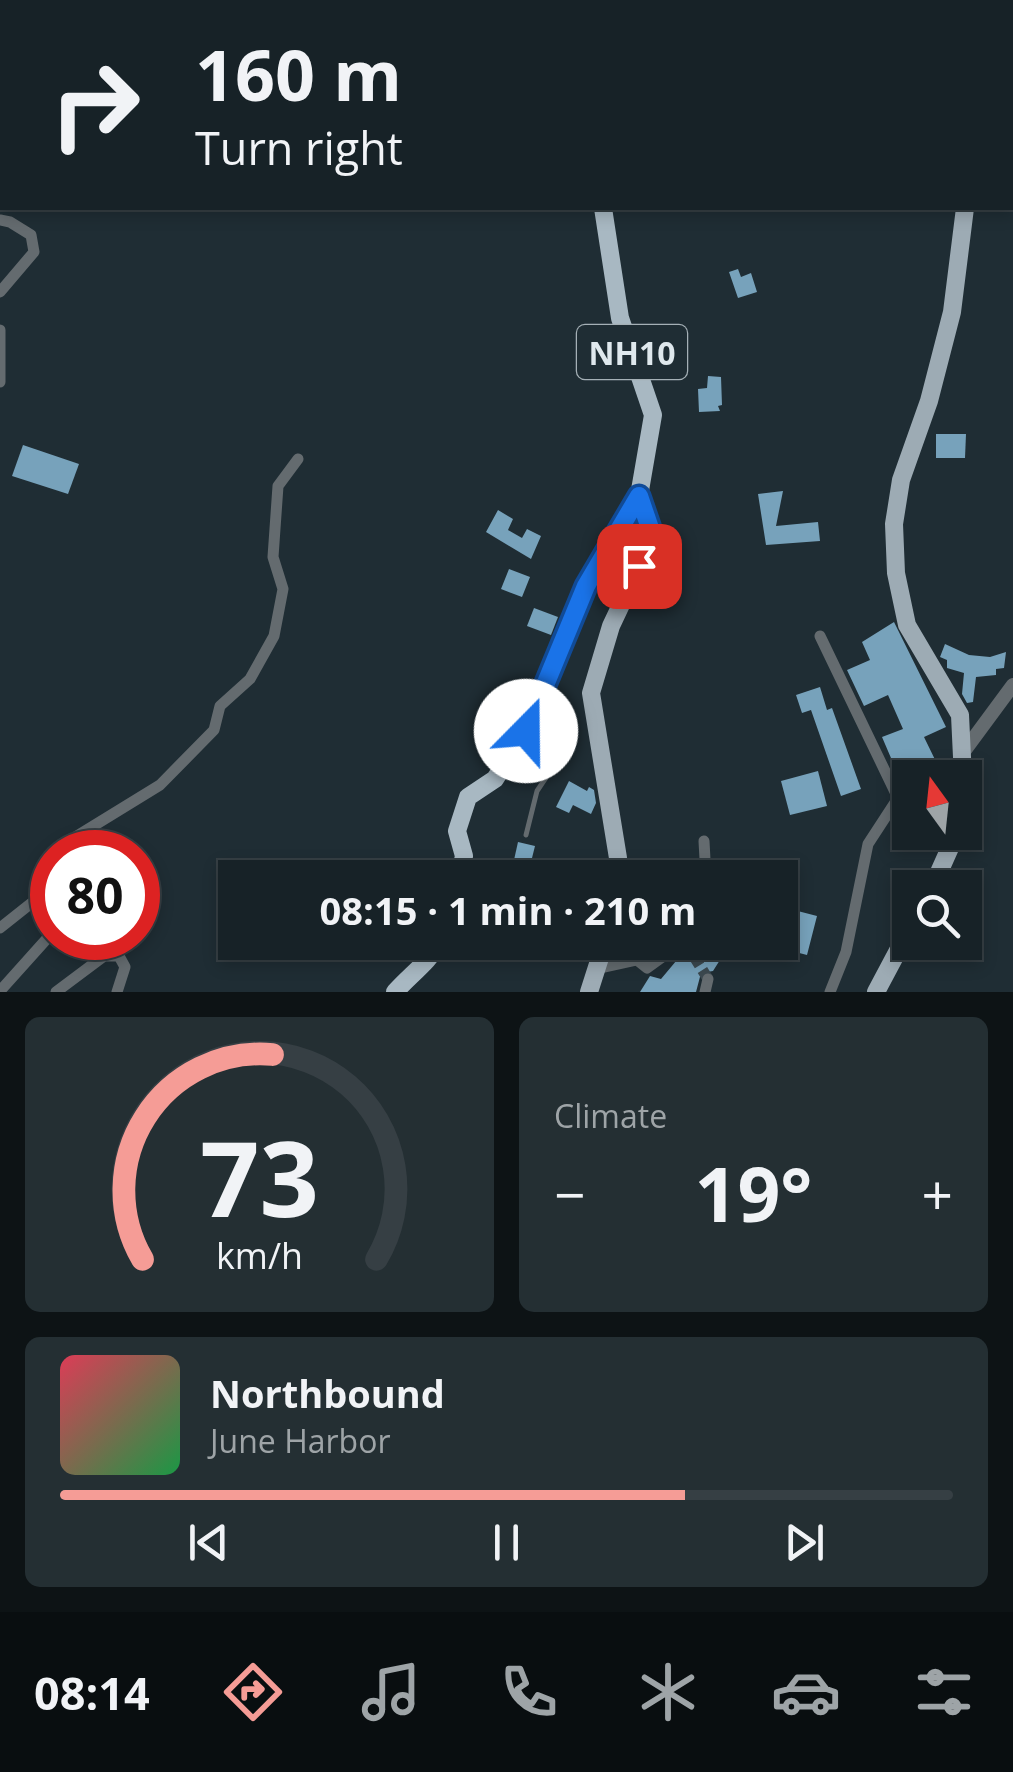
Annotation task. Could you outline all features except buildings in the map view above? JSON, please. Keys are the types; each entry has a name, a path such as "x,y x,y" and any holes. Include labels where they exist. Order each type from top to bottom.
{"highway":[{"name":"NH10","path":"463,860 457,830 468,797 496,779 535,714 586,586 639,496 653,415 620,318 603,210"},
{"path":"394,992 414,969 428,960"}],"main road":[{"path":"962,760 960,715 907,625 896,573 894,524 901,480 952,312 965,210"},
{"path":"618,860 590,693 611,626 653,537 639,496"},
{"path":"588,992 599,960"},
{"path":"876,992 893,960"}],"street":[{"path":"0,220 31,235 34,252 0,292"},
{"path":"0,330 0,382"},
{"path":"88,830 160,786 214,730 220,706 250,679 274,636 283,589 273,557 278,486 298,459"},
{"path":"820,636 898,798 868,844 846,952 830,992"},
{"path":"962,754 1013,685"},
{"path":"704,841 705,860"},
{"path":"0,928 30,904"},
{"path":"56,992 104,956 119,956 125,968 117,992"},
{"path":"0,991 30,958"},
{"path":"596,969 637,960 646,968 658,960"}],"lane":[{"path":"526,834 537,791 566,740 535,714"}],"tunnel":[{"path":"696,960 708,979"}],"route":[{"path":"526,731 586,586 639,496 653,537 639,566"}]}
